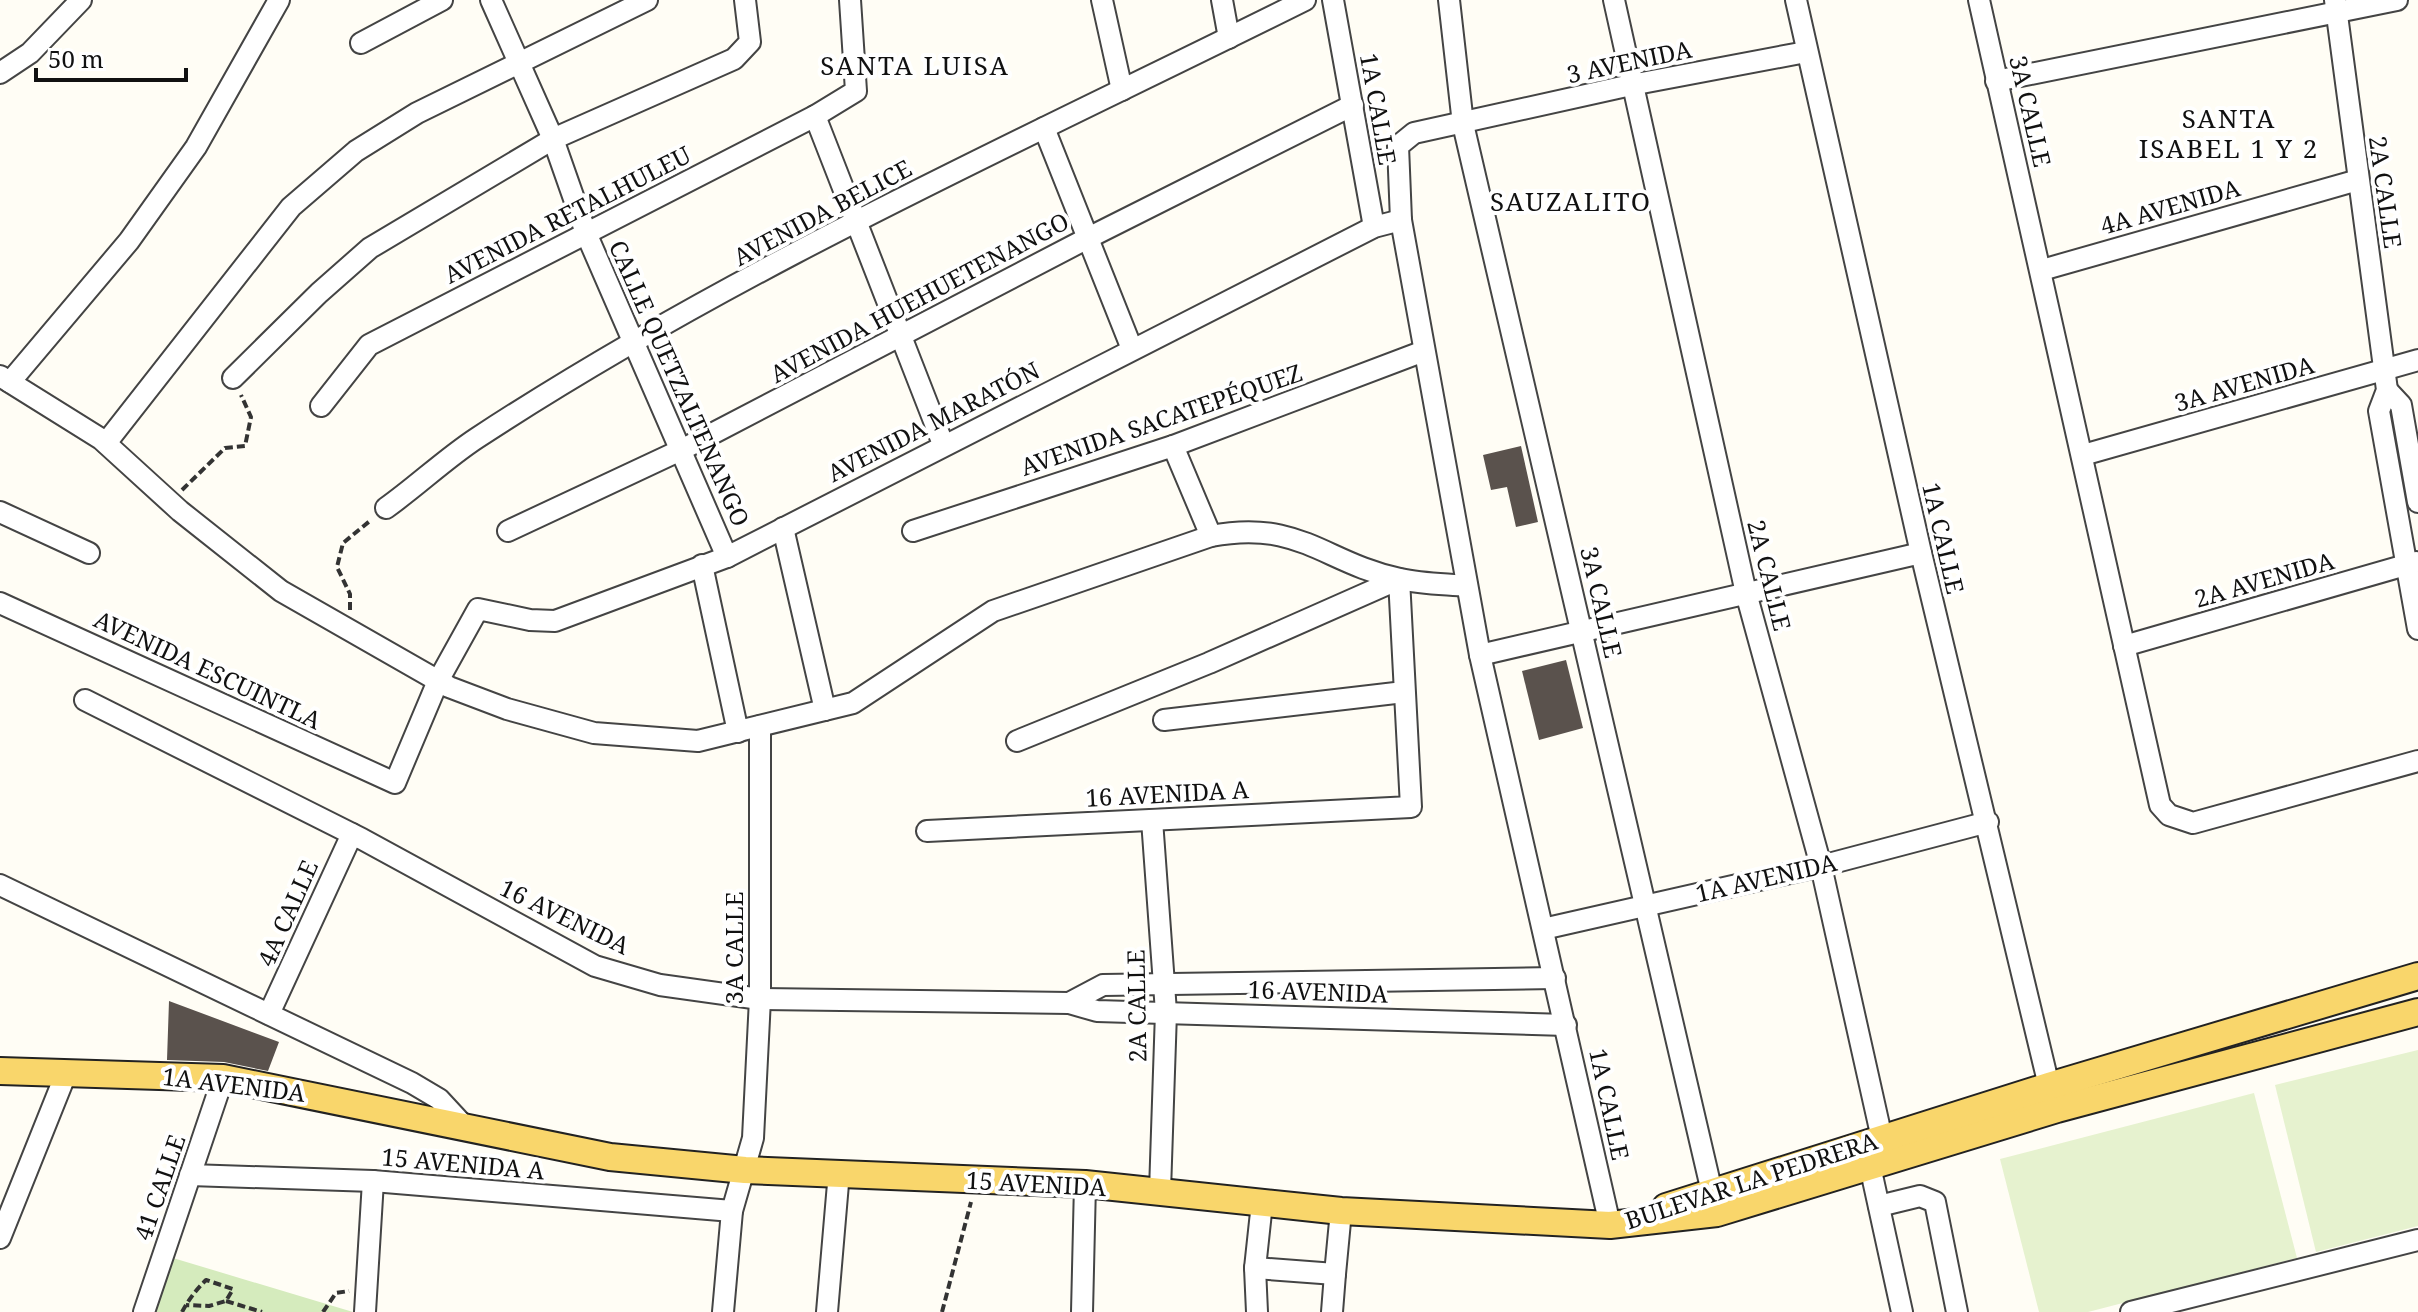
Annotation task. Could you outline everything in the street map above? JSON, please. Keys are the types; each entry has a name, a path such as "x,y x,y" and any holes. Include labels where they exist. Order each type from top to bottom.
{"main road":[{"name":"BULEVAR LA PEDRERA","path":"1879,1155 2049,1086 2418,976"},
{"name":"BULEVAR LA PEDRERA","path":"1610,1225 1714,1203 1879,1155 2418,1012"},
{"name":"1A AVENIDA","path":"0,1071 223,1078 464,1126"},
{"name":"15 AVENIDA","path":"464,1126 610,1157 745,1170 1085,1184 1341,1211 1470,1221 1610,1225"}],"street":[{"path":"0,73 30,53 81,0"},
{"path":"279,0 196,147 129,241 5,379 106,443 172,504 281,591 438,681 507,709 594,733 698,741 853,703 993,611 1211,536 1245,529 1297,538 1399,579 1467,586"},
{"path":"361,43 442,0"},
{"name":"CALLE QUETZALTENANGO","path":"491,0 553,139 586,233 683,449 727,557"},
{"path":"106,443 291,207 356,151 417,113 647,0"},
{"path":"233,378 370,248 553,139 734,59 750,42 745,0"},
{"name":"AVENIDA RETALHULEU","path":"321,406 369,345 815,116 856,91 850,0"},
{"path":"1102,0 1122,90"},
{"path":"1222,0 1229,38"},
{"name":"AVENIDA BELICE","path":"386,508 476,439 633,342 855,222 1305,0"},
{"name":"1A CALLE","path":"1333,0 1374,227"},
{"name":"3A CALLE","path":"1449,0 1463,124 1714,1203"},
{"name":"2A CALLE","path":"1614,0 1746,593 1821,866 1879,1155 1879,1206 1902,1312"},
{"name":"1A CALLE","path":"1796,0 1921,553 2049,1086"},
{"name":"3A CALLE","path":"1979,0 2160,805 2169,815 2193,823 2418,761"},
{"path":"1996,81 2336,6 2397,0"},
{"name":"2A CALLE","path":"2336,6 2386,380 2379,411 2412,563 2418,629"},
{"name":"3 AVENIDA","path":"1398,146 1414,133 1631,85 1806,52"},
{"name":"AVENIDA HUEHUETENANGO","path":"508,531 683,449 1086,239 1353,105"},
{"path":"815,116 943,444"},
{"path":"1044,128 1132,349"},
{"name":"1A CALLE","path":"1398,146 1401,220 1480,655 1610,1225"},
{"name":"4A AVENIDA","path":"2042,270 2358,180"},
{"name":"AVENIDA MARATÓN","path":"438,681 478,609 530,620 555,621 727,557 943,444 1374,227 1401,220"},
{"name":"AVENIDA SACATEPÉQUEZ","path":"913,531 1173,446 1424,351"},
{"name":"3A AVENIDA","path":"2083,455 2386,380 2418,360"},
{"name":"2A CALLE","path":"2386,380 2401,405 2418,502"},
{"path":"1173,446 1211,536"},
{"path":"0,512 89,553"},
{"name":"CALLE QUETZALTENANGO","path":"783,528 825,710"},
{"path":"1480,655 1921,553"},
{"name":"2A AVENIDA","path":"2124,646 2412,563"},
{"path":"702,565 738,732"},
{"path":"1164,720 1404,692 1399,579"},
{"path":"1017,741 1209,663 1399,579"},
{"name":"AVENIDA ESCUINTLA","path":"0,603 395,783 438,681"},
{"name":"16 AVENIDA A","path":"927,831 1411,807 1404,692"},
{"name":"16 AVENIDA","path":"85,700 357,836 595,966 660,985 760,999 1069,1003 1097,1011 1566,1025"},
{"name":"3A CALLE","path":"723,1312 732,1211 753,1138 760,999 760,726"},
{"name":"2A CALLE","path":"1152,820 1166,1012 1160,1191"},
{"name":"1A AVENIDA","path":"1543,929 1821,866 1988,822"},
{"name":"4A CALLE","path":"274,1016 357,836"},
{"name":"15 AVENIDA A","path":"0,885 439,1099 464,1126"},
{"name":"16 AVENIDA","path":"1069,1003 1103,985 1555,978"},
{"path":"0,1238 67,1071"},
{"name":"41 CALLE","path":"144,1312 223,1078"},
{"path":"827,1312 839,1172"},
{"name":"15 AVENIDA A","path":"190,1175 373,1181 732,1211"},
{"path":"365,1312 373,1181"},
{"path":"1082,1312 1085,1184"},
{"path":"1879,1206 1920,1196 1935,1202 1957,1312"},
{"path":"1257,1312 1255,1268 1262,1203"},
{"path":"1332,1312 1341,1211"},
{"path":"2131,1312 2418,1240"},
{"path":"1255,1268 1335,1274"}],"path":[{"path":"172,504 225,448 245,446 251,417 233,378"},
{"path":"344,626 350,613 350,594 337,567 343,543 386,508"},
{"path":"942,1312 976,1180"},
{"path":"182,1312 206,1280 233,1289 226,1301"},
{"path":"323,1312 336,1293 367,1287"},
{"path":"186,1305 209,1306 226,1301 262,1312"}],"green space":[{"path":"2418,1050 2418,1226 2316,1252 2275,1085"},
{"path":"2254,1093 2297,1258 2088,1312 2039,1312 2000,1159"},
{"path":"163,1255 353,1312 144,1312"}],"building":[{"path":"1521,446 1538,522 1516,527 1507,487 1491,490 1483,455"},
{"path":"1566,660 1583,728 1539,740 1522,671"},
{"path":"169,1001 279,1042 268,1071 224,1062 167,1060"}],"district":[{"name":"SANTA LUISA","path":"915,65"},
{"name":"SANTA ISABEL 1 Y 2","path":"2229,133"},
{"name":"SAUZALITO","path":"1571,201"}]}
